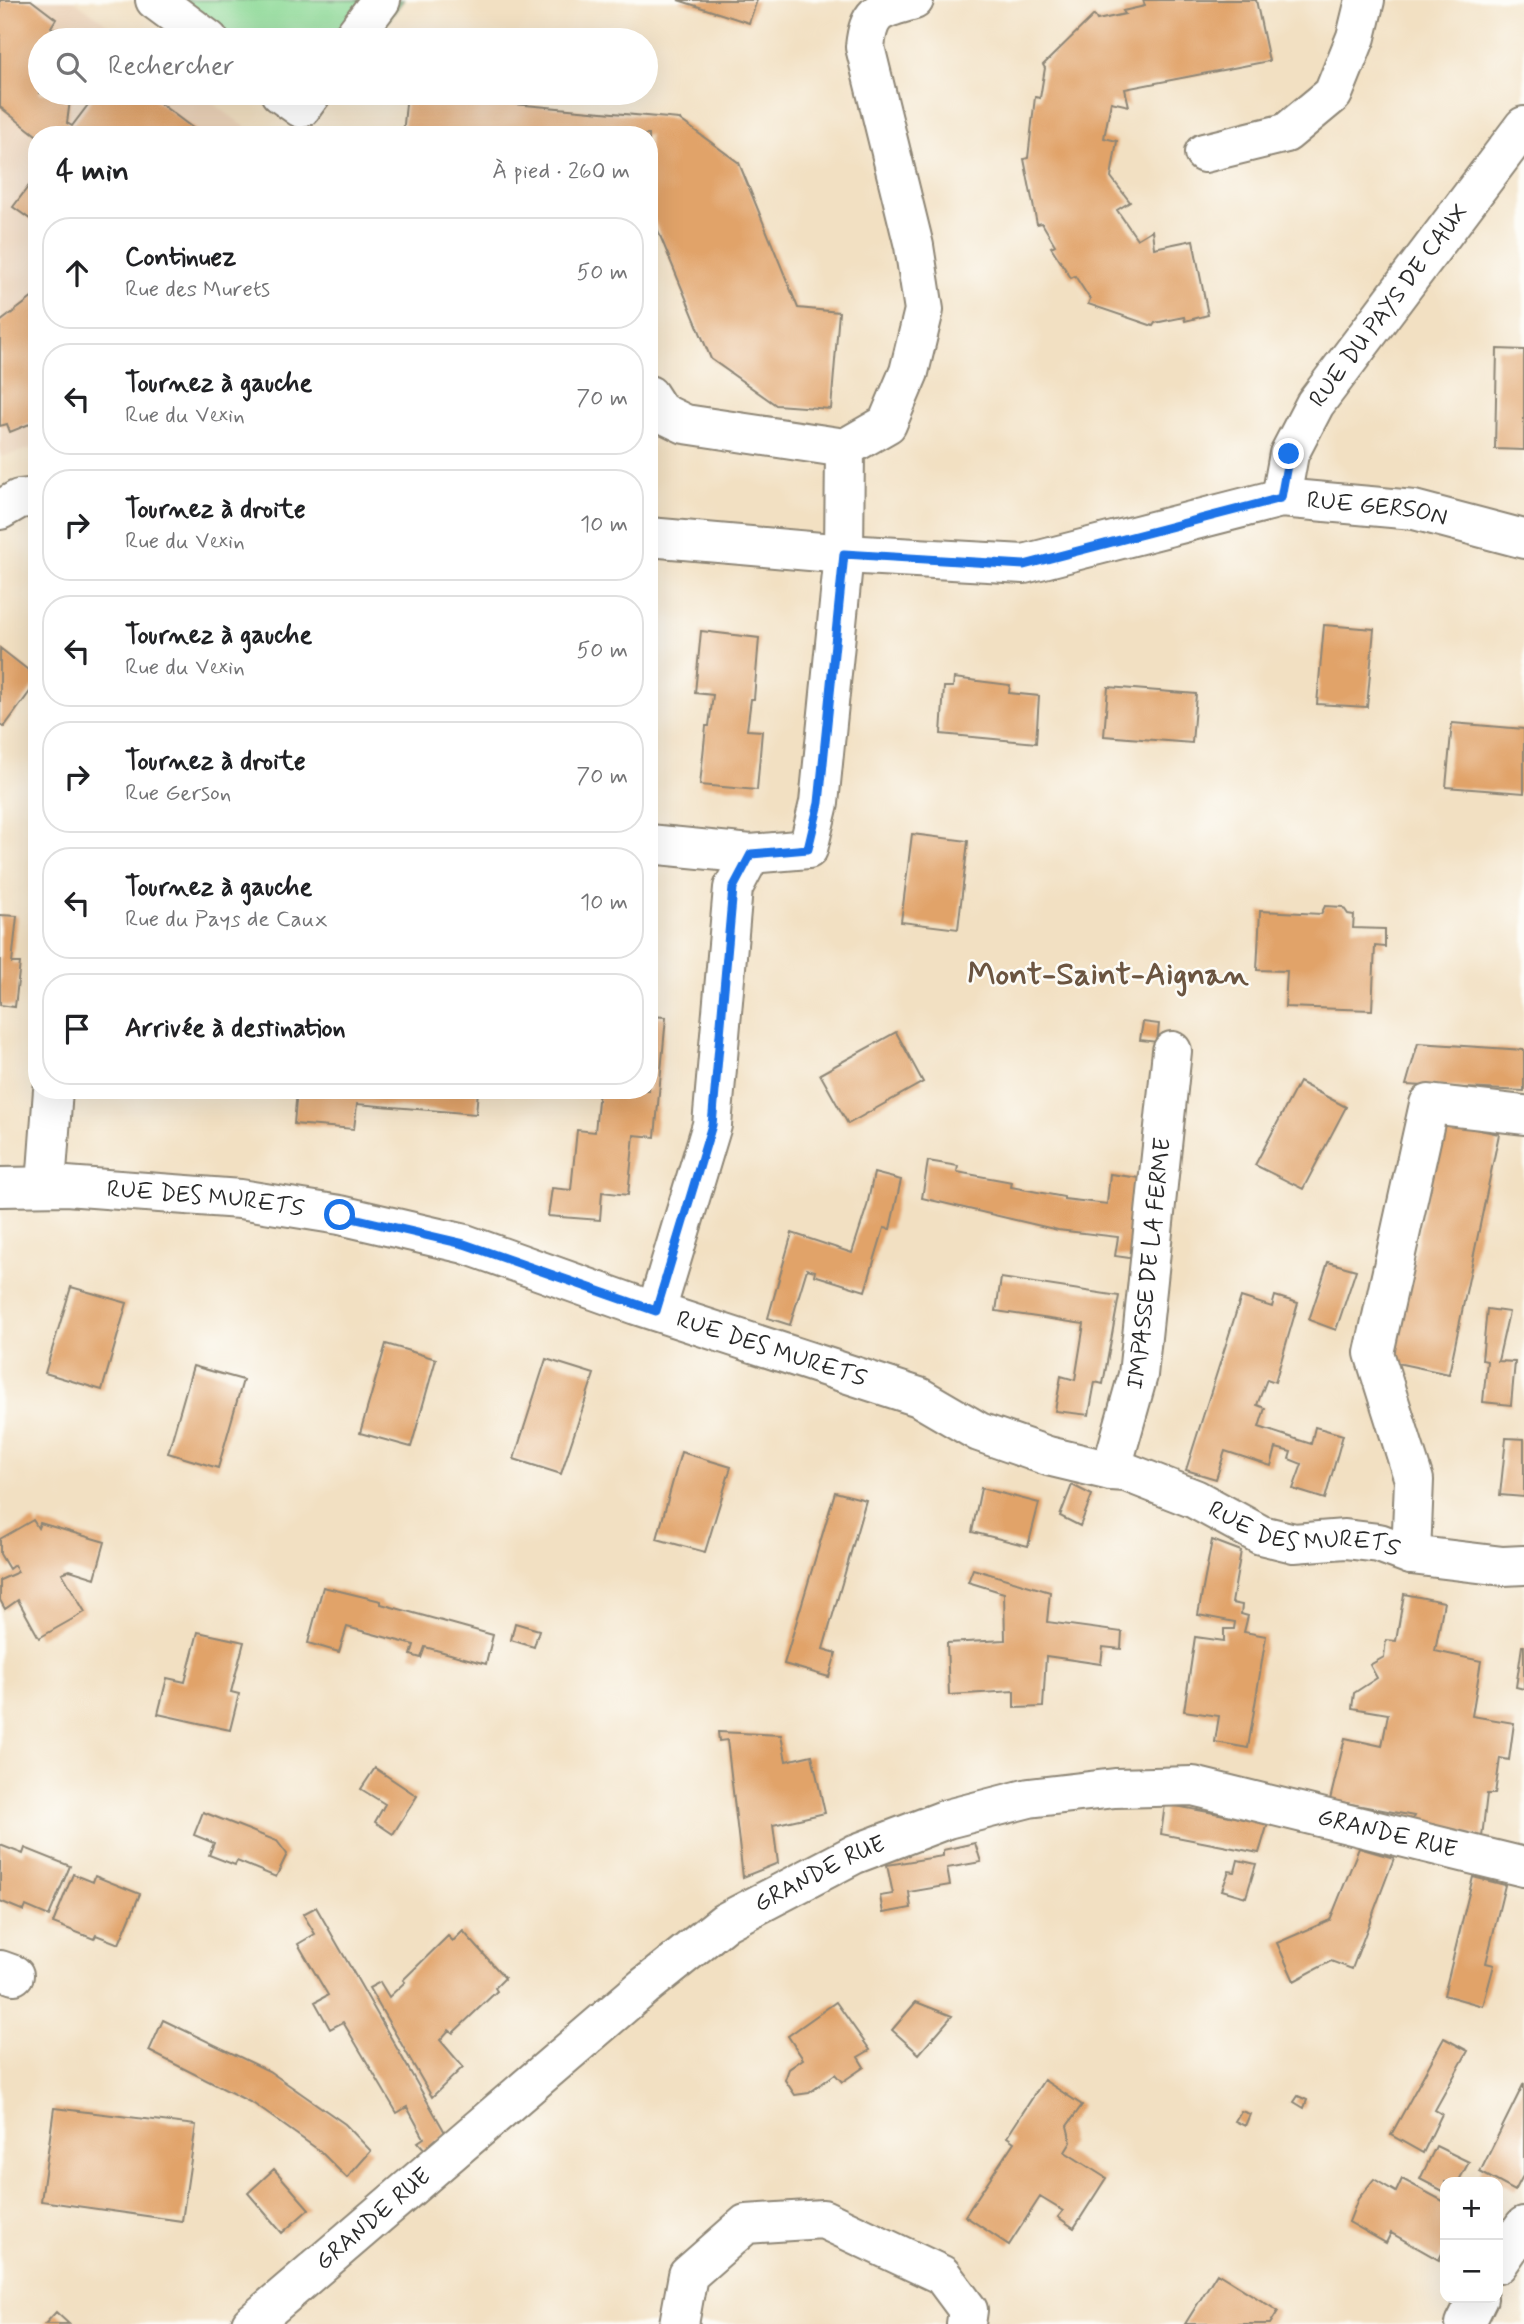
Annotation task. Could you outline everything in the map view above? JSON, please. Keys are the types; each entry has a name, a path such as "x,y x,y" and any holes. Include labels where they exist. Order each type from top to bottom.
{"street":[{"path":"155,0 193,28"},
{"path":"360,28 381,0"},
{"path":"658,409 685,424 845,448 887,424 909,372 923,310 914,246 865,47 867,25 881,10 914,0"},
{"path":"1204,153 1286,132 1333,94 1356,37 1365,0"},
{"name":"RUE DU PAYS DE CAUX","path":"1281,498 1289,454 1315,404 1524,126"},
{"path":"658,845 751,854 808,849 819,803 844,554 845,448"},
{"path":"0,510 19,499 28,498"},
{"name":"RUE GERSON","path":"658,538 844,554 1024,565 1281,498 1414,510 1524,539"},
{"path":"656,1311 712,1125 733,888 751,854"},
{"name":"IMPASSE DE LA FERME","path":"1111,1471 1138,1375 1172,1051"},
{"path":"46,1185 52,1099"},
{"path":"1411,1555 1414,1480 1374,1353 1429,1104 1524,1115"},
{"name":"RUE DES MURETS","path":"0,1187 46,1185 240,1199 340,1215 464,1244 656,1311 919,1397 979,1432 1048,1456 1126,1472 1195,1499 1261,1535 1294,1543 1345,1539 1367,1541 1411,1555 1503,1566 1524,1565"},
{"name":"GRANDE RUE","path":"251,2324 644,1987 725,1922 855,1854 947,1819 1029,1798 1115,1788 1193,1786 1524,1867"},
{"path":"679,2324 688,2276 747,2224 823,2219 942,2275 968,2310 966,2324"},
{"path":"1503,2257 1524,2226"},
{"path":"1465,2324 1476,2303"}],"shaded area":[{"path":"0,0 74,0 112,28 28,28 28,105 215,105 244,126 28,126 28,449 0,457"}],"green space":[{"path":"146,0 403,0 383,28 186,28"}],"building":[{"path":"0,0 31,0 56,19 52,28 28,28 28,105 69,105 67,123 72,126 28,126 28,129 0,107"},
{"path":"678,0 757,0 749,23"},
{"path":"1143,0 1256,0 1269,61 1125,89 1129,106 1111,102 1104,138 1117,141 1111,177 1130,202 1117,210 1137,239 1152,230 1154,248 1193,240 1208,315 1185,321 1184,317 1155,323 1153,326 1088,304 1090,299 1075,276 1071,278 1051,247 1055,245 1042,223 1037,224 1024,159 1028,158 1035,97 1040,98 1045,68 1043,65 1094,15 1097,20 1125,14 1123,11 1145,6"},
{"path":"88,105 162,105 190,126 72,126"},
{"path":"406,105 524,105 679,119 739,163 798,308 839,312 831,409 776,405 711,359 658,231 658,126 404,126"},
{"path":"28,187 28,218 13,207"},
{"path":"28,301 28,425 10,432 7,424 0,426 0,322"},
{"path":"1497,349 1524,350 1524,450 1495,449"},
{"path":"1324,625 1374,629 1367,707 1317,704"},
{"path":"701,631 759,638 754,699 751,699 747,730 762,731 757,790 700,785 706,726 709,726 713,695 695,693"},
{"path":"0,648 28,670 28,694 4,727 0,724"},
{"path":"954,678 1010,685 1009,693 1039,696 1036,743 941,734 944,687 953,687"},
{"path":"1108,687 1196,694 1192,743 1104,736"},
{"path":"1452,723 1524,729 1524,793 1446,787"},
{"path":"912,834 968,841 958,929 901,922"},
{"path":"1325,906 1343,907 1348,914 1354,915 1353,928 1385,929 1385,947 1375,946 1372,1010 1285,1007 1287,971 1257,970 1260,911 1321,914"},
{"path":"0,915 17,916 12,963 20,963 15,1007 0,1005"},
{"path":"658,1017 666,1017 655,1137 634,1135 628,1195 602,1192 600,1220 548,1216 552,1188 571,1190 577,1130 595,1132 598,1099 658,1099"},
{"path":"1143,1022 1159,1024 1157,1042 1140,1040"},
{"path":"896,1032 923,1082 848,1124 820,1074"},
{"path":"1418,1043 1524,1050 1524,1091 1406,1085"},
{"path":"1299,1082 1346,1107 1303,1189 1255,1165"},
{"path":"296,1099 477,1099 476,1114 357,1104 354,1129 294,1124"},
{"path":"1442,1122 1499,1134 1449,1374 1392,1362"},
{"path":"928,1161 958,1166 957,1172 1012,1182 1011,1187 1064,1199 1107,1204 1110,1174 1147,1179 1137,1259 1115,1256 1118,1237 1058,1230 922,1198"},
{"path":"874,1173 901,1180 890,1229 884,1228 865,1291 814,1275 815,1271 807,1269 790,1325 768,1318 792,1233 852,1253"},
{"path":"1328,1262 1356,1270 1336,1330 1309,1320"},
{"path":"1001,1278 1119,1296 1103,1384 1095,1382 1089,1415 1055,1411 1061,1376 1075,1380 1084,1324 996,1311"},
{"path":"71,1287 127,1303 102,1390 45,1373"},
{"path":"1275,1296 1298,1303 1275,1382 1267,1379 1257,1405 1265,1408 1259,1427 1311,1444 1315,1427 1343,1435 1325,1499 1293,1489 1302,1464 1289,1459 1291,1452 1276,1448 1271,1466 1225,1451 1216,1479 1186,1470 1241,1297 1272,1307"},
{"path":"1487,1309 1509,1312 1498,1361 1515,1362 1511,1405 1483,1402 1487,1361 1482,1360"},
{"path":"386,1344 436,1359 411,1447 360,1433"},
{"path":"546,1359 594,1374 561,1474 514,1459"},
{"path":"193,1366 243,1380 218,1468 168,1453"},
{"path":"1506,1438 1524,1439 1524,1497 1500,1495"},
{"path":"681,1452 731,1467 705,1552 657,1539"},
{"path":"1072,1485 1092,1495 1080,1526 1060,1516"},
{"path":"981,1488 1039,1503 1028,1546 972,1532"},
{"path":"835,1492 866,1500 823,1649 836,1653 829,1677 784,1664"},
{"path":"33,1520 38,1528 40,1523 105,1542 95,1578 70,1570 62,1573 85,1612 39,1638 18,1600 5,1609 0,1600 0,1580 18,1572 14,1565 9,1569 0,1554 0,1539"},
{"path":"1212,1540 1241,1551 1232,1603 1242,1605 1241,1614 1248,1616 1244,1632 1266,1636 1248,1748 1215,1742 1219,1716 1184,1711 1195,1637 1224,1641 1224,1629 1234,1629 1235,1622 1198,1615"},
{"path":"973,1569 1050,1592 1047,1622 1122,1632 1121,1649 1103,1647 1101,1664 1046,1656 1043,1707 1014,1708 1014,1691 949,1695 947,1643 1005,1640 1004,1593 968,1582"},
{"path":"323,1587 381,1601 381,1604 493,1635 486,1664 425,1647 421,1658 411,1655 414,1645 347,1627 339,1652 308,1643"},
{"path":"1404,1594 1444,1602 1435,1651 1481,1661 1472,1716 1514,1723 1509,1760 1500,1758 1495,1794 1487,1794 1482,1837 1412,1820 1414,1816 1330,1800 1345,1738 1382,1746 1388,1714 1352,1708 1354,1693 1377,1678 1370,1665 1384,1657 1386,1640 1396,1641"},
{"path":"515,1623 539,1630 534,1647 511,1640"},
{"path":"198,1632 244,1642 231,1692 239,1694 230,1730 158,1714 167,1678 185,1682"},
{"path":"1524,1646 1524,1689 1516,1687"},
{"path":"718,1732 781,1735 786,1761 812,1755 825,1813 773,1825 778,1863 743,1877 727,1740 719,1741"},
{"path":"375,1768 417,1796 393,1834 375,1822 385,1804 361,1789"},
{"path":"1165,1804 1268,1823 1259,1853 1161,1834"},
{"path":"203,1812 277,1841 287,1854 276,1877 237,1861 235,1865 209,1855 214,1843 194,1835"},
{"path":"975,1843 981,1862 947,1868 950,1885 909,1892 911,1908 883,1913 880,1896 893,1894 887,1865 943,1856 943,1850"},
{"path":"0,1845 23,1854 25,1848 70,1866 49,1916 26,1906 24,1911 0,1901"},
{"path":"1359,1848 1394,1858 1352,1969 1331,1961 1294,1981 1277,1943 1330,1920"},
{"path":"1238,1860 1256,1864 1246,1897 1222,1890 1229,1871 1235,1872"},
{"path":"73,1874 93,1882 95,1876 140,1894 119,1944 96,1935 94,1939 53,1923"},
{"path":"1473,1877 1505,1885 1486,1963 1494,1965 1483,2006 1444,1995"},
{"path":"316,1907 446,2134 426,2151 418,2142 424,2138 407,2107 397,2113 343,2022 330,2029 315,2002 328,1995 298,1944 315,1934 303,1914"},
{"path":"463,1931 505,1978 495,1988 497,1991 453,2033 449,2030 440,2040 463,2067 432,2097 369,1988 380,1982 389,1997 448,1936 453,1941"},
{"path":"836,2002 870,2050 858,2057 864,2067 842,2082 835,2074 809,2093 795,2095 785,2080 789,2069 803,2059 788,2036"},
{"path":"916,2002 952,2016 919,2054 892,2030"},
{"path":"163,2020 269,2071 345,2124 371,2151 347,2178 320,2151 254,2104 149,2051"},
{"path":"1444,2038 1468,2051 1435,2110 1442,2114 1423,2153 1391,2135"},
{"path":"1044,2080 1082,2105 1067,2126 1071,2142 1065,2152 1106,2178 1074,2228 1058,2217 1063,2211 1040,2197 1009,2245 965,2216 1014,2142 1007,2137"},
{"path":"1524,2083 1524,2174 1515,2191 1503,2184 1503,2177 1489,2177 1480,2172"},
{"path":"1298,2096 1307,2100 1304,2108 1294,2102"},
{"path":"54,2108 196,2125 182,2221 41,2201"},
{"path":"1241,2111 1250,2114 1245,2126 1235,2121"},
{"path":"1436,2146 1469,2162 1461,2177 1440,2177 1440,2189 1420,2179"},
{"path":"274,2169 309,2209 282,2233 248,2193"},
{"path":"1374,2179 1396,2192 1402,2179 1440,2199 1439,2260 1391,2233 1386,2243 1349,2222 1358,2199"},
{"path":"1217,2273 1278,2311 1270,2324 1185,2324"},
{"path":"56,2312 69,2324 45,2324"}],"district":[{"name":"Mont-Saint-Aignan","path":"1108,975"}],"route":[{"path":"340,1215 464,1244 656,1311 712,1125 733,888 751,854 808,849 819,803 844,554 1024,565 1281,498 1289,454"}]}
